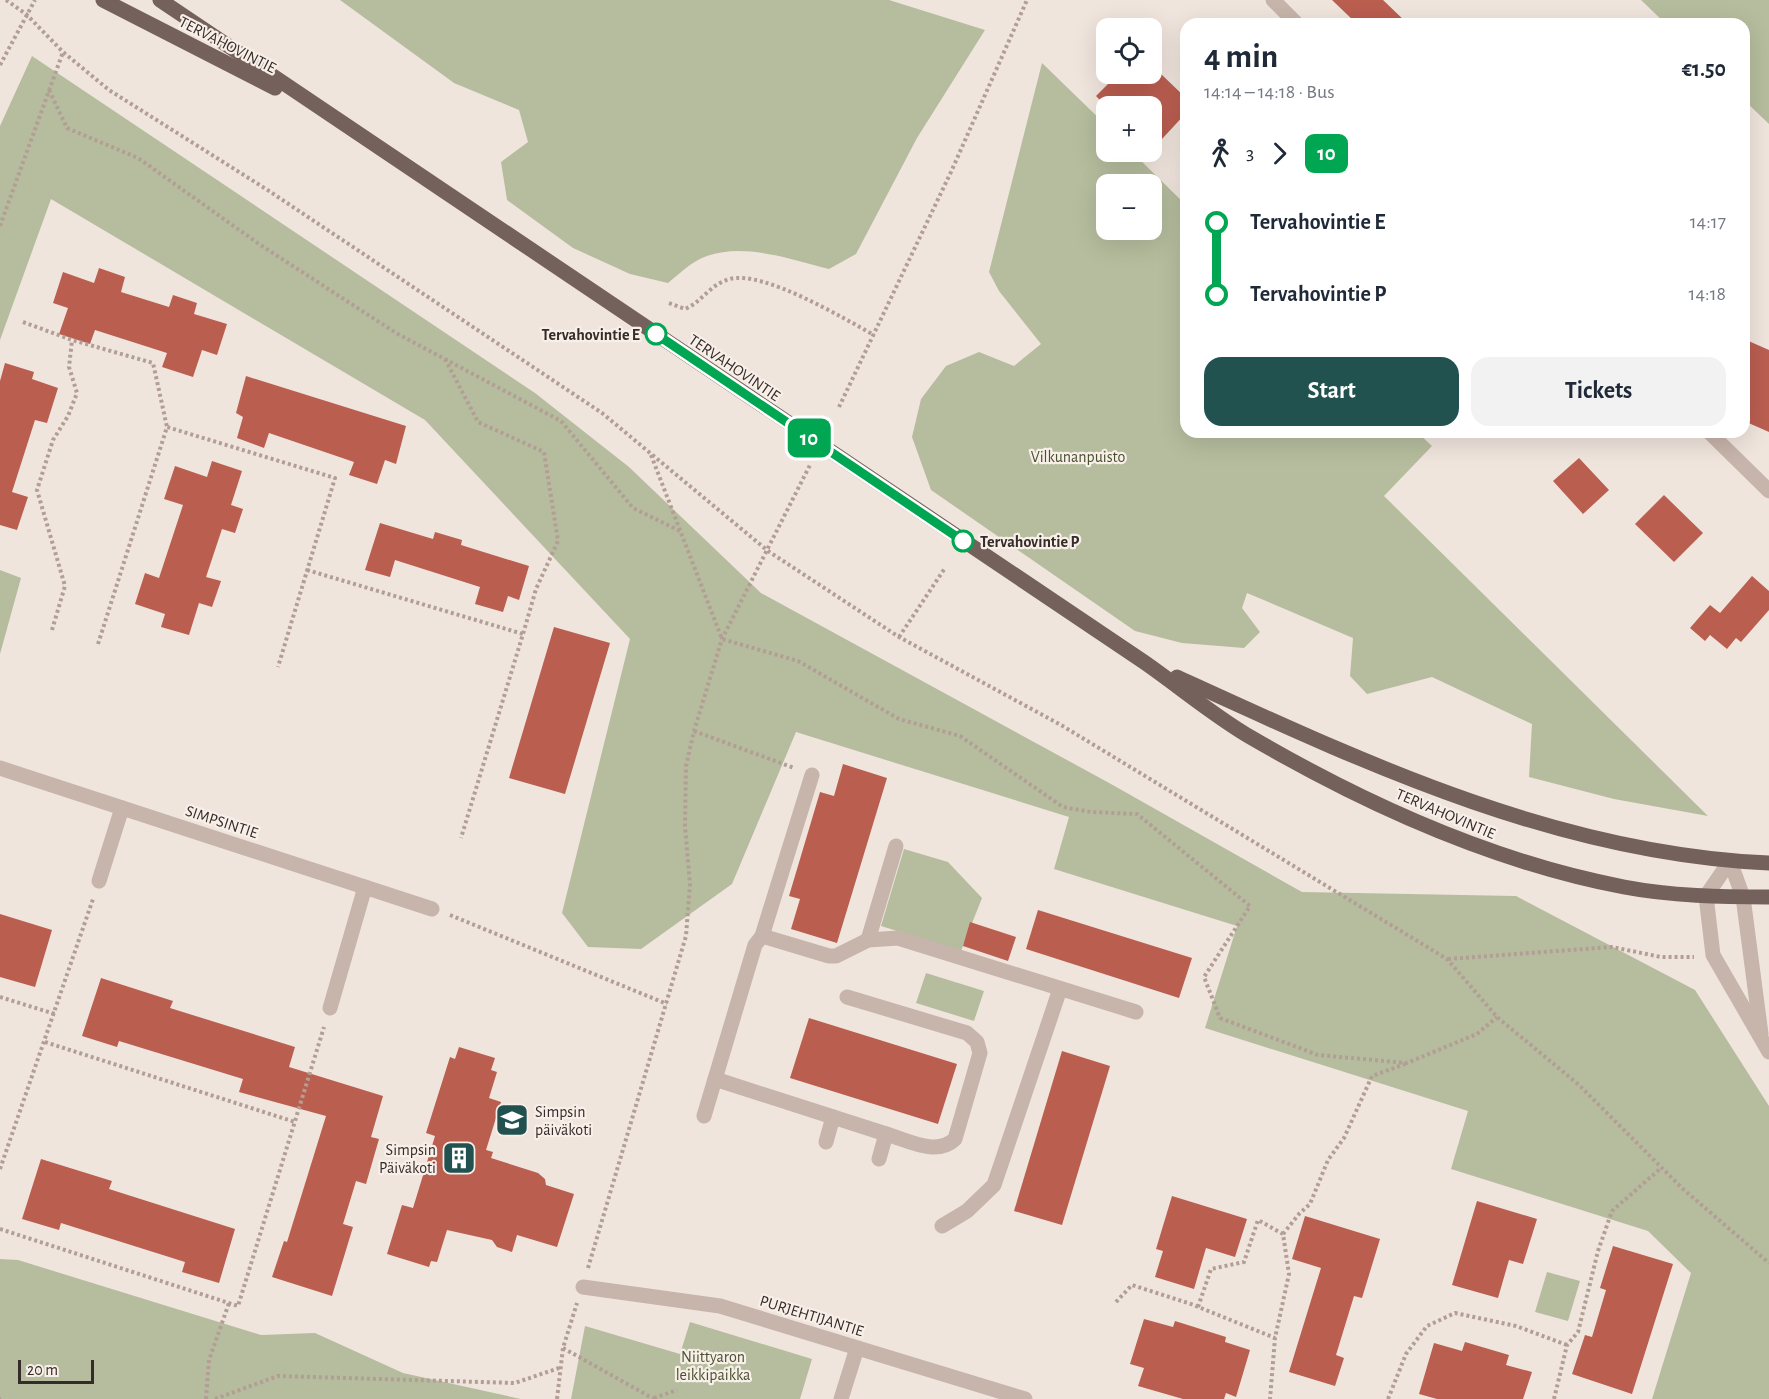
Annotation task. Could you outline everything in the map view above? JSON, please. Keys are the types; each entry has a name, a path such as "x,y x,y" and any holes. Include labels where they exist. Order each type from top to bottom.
{"main road":[{"name":"TERVAHOVINTIE","path":"103,0 336,120"},
{"name":"TERVAHOVINTIE","path":"160,0 1144,662 1250,737 1358,794 1487,851 1558,872 1627,888 1707,896 1769,897"},
{"name":"TERVAHOVINTIE","path":"1144,662 1374,766 1502,813 1626,844 1730,861 1769,863"}],"street":[{"path":"1273,0 1291,18"},
{"path":"1715,438 1769,491"},
{"name":"SIMPSINTIE","path":"0,768 432,909"},
{"path":"704,1116 755,945 762,936 812,775"},
{"path":"99,881 122,808"},
{"path":"868,940 896,846"},
{"path":"1730,861 1707,896 1713,955 1766,1046"},
{"path":"1730,861 1743,897 1766,1046"},
{"path":"330,1008 365,887"},
{"path":"762,936 829,956 836,956 868,940 898,938 1136,1012"},
{"path":"942,1226 967,1211 994,1185 1060,989"},
{"path":"715,1079 937,1149 947,1146 955,1139 980,1053 977,1042 967,1033 847,997"},
{"path":"826,1142 833,1117"},
{"path":"879,1159 886,1134"},
{"name":"PURJEHTIJANTIE","path":"583,1287 720,1306 1025,1399"},
{"path":"841,1399 857,1348"}],"path":[{"path":"6,0 26,14 63,52 109,90 266,189 602,413 768,551 899,637 1061,725 1447,959 1497,1017 1579,1085 1661,1168 1769,1263"},
{"path":"0,66 35,0"},
{"path":"839,407 951,172 1027,0"},
{"path":"0,226 63,52"},
{"path":"49,90 67,129 138,158 268,250 396,333 561,420 633,508 682,532"},
{"path":"669,303 685,309 714,285 731,278 750,278 793,294 874,335"},
{"path":"23,322 72,340 153,363 166,427 99,644"},
{"path":"52,630 65,586 37,490 53,440 68,416 77,393 69,367 72,340"},
{"path":"445,359 478,422 544,452 558,541 536,589 461,838"},
{"path":"166,427 335,478 278,667"},
{"path":"650,453 722,639"},
{"path":"557,1399 563,1348 668,1004 687,926 690,884 685,826 686,766 694,731 722,639 810,465"},
{"path":"899,637 945,568"},
{"path":"307,570 523,634"},
{"path":"722,639 798,661 899,719 960,736 1063,807 1091,812 1137,814 1250,906 1204,977 1220,1018 1318,1056 1407,1063"},
{"path":"694,731 812,775"},
{"path":"0,1169 99,881"},
{"path":"432,909 668,1004"},
{"path":"1447,959 1612,947 1661,957 1699,957"},
{"path":"0,997 55,1014"},
{"path":"0,1229 238,1306 330,1008"},
{"path":"1270,1399 1275,1338 1289,1274 1283,1234 1310,1204 1328,1160 1344,1138 1372,1076 1477,1034 1497,1017"},
{"path":"45,1042 295,1122"},
{"path":"1554,1399 1567,1345 1578,1332 1598,1251 1612,1211 1661,1168"},
{"path":"1198,1307 1211,1269 1244,1262 1258,1220 1283,1234"},
{"path":"1116,1302 1132,1285 1198,1307 1275,1338"},
{"path":"206,1399 209,1360 229,1303"},
{"path":"1389,1399 1406,1354 1427,1326 1455,1313 1516,1326 1567,1345"},
{"path":"563,1348 654,1399 677,1390"},
{"path":"215,1399 278,1376 515,1383 559,1368"}],"green space":[{"path":"340,0 889,0 985,30 917,138 856,254 829,269 765,253 733,251 717,253 693,263 668,283 630,274 573,248 507,200 501,162 528,142 519,110 454,83"},
{"path":"1641,0 1769,0 1769,124 1750,106 1750,18 1660,18"},
{"path":"32,56 535,393 629,467 761,593 1111,784 1302,892 1516,896 1695,990 1769,1106 1769,1399 1652,1399 1691,1273 1648,1231 1451,1169 1468,1111 1205,1028 1237,926 1054,869 1069,817 796,732 732,884 641,949 588,947 562,913 630,639 425,420 51,199 0,340 0,126"},
{"name":"Vilkunanpuisto","path":"1042,63 1096,115 1096,162 1142,162 1154,174 1096,174 1096,240 1162,240 1162,181 1180,199 1180,438 1423,438 1432,446 1384,496 1708,816 1614,799 1529,777 1532,724 1432,677 1367,694 1350,676 1353,638 1247,593 1242,608 1260,632 1244,648 1182,643 1135,631 931,490 912,437 921,399 946,366 979,352 1014,366 1041,344 999,291 989,272"},
{"path":"0,570 21,578 0,654"},
{"path":"904,849 948,862 982,898 961,951 881,926"},
{"path":"926,973 984,991 974,1021 916,1003"},
{"path":"0,1259 18,1260 261,1335 315,1333 403,1373 521,1399 0,1399"},
{"path":"1547,1272 1580,1281 1568,1321 1535,1312"},
{"name":"Niittyaron leikkipaikka","path":"690,1322 812,1359 800,1399 571,1399 585,1326 680,1354"}],"building":[{"path":"1332,0 1383,0 1402,18 1351,18"},
{"path":"1162,75 1180,92 1180,120 1162,139 1162,96 1096,96 1108,84 1162,84"},
{"path":"99,268 125,277 121,292 169,307 173,295 197,303 194,314 227,324 217,355 202,350 193,377 162,367 167,353 95,330 90,344 59,334 68,308 53,303 63,272 94,283"},
{"path":"1750,342 1769,350 1769,432 1750,424"},
{"path":"5,363 34,372 32,379 58,388 47,423 35,420 12,492 28,497 17,530 0,525 0,381"},
{"path":"246,376 406,426 396,464 385,460 377,484 349,475 354,462 269,433 264,448 237,438 243,417 236,413"},
{"path":"1579,458 1609,490 1583,514 1553,481"},
{"path":"212,461 242,471 231,505 243,509 235,533 222,529 206,577 221,581 212,607 199,603 189,635 161,627 165,614 135,604 145,573 159,578 183,505 164,499 175,466 207,477"},
{"path":"1664,495 1703,533 1674,562 1635,524"},
{"path":"380,523 433,539 435,532 462,540 461,545 529,566 519,600 508,596 503,612 475,604 480,587 395,560 390,577 365,570"},
{"path":"1752,576 1769,591 1769,610 1741,642 1736,638 1727,649 1710,635 1705,641 1690,628 1710,605 1720,613"},
{"path":"554,627 610,643 565,794 509,778"},
{"path":"843,764 887,778 837,943 791,929 800,899 789,896 820,792 834,796"},
{"path":"1038,910 1192,958 1179,998 1026,949"},
{"path":"0,914 52,930 35,987 0,977"},
{"path":"970,922 1016,937 1008,961 963,946"},
{"path":"101,978 173,1001 170,1008 295,1047 289,1067 383,1096 371,1137 379,1139 366,1184 356,1181 343,1224 353,1227 332,1296 272,1277 284,1241 287,1242 326,1116 239,1092 243,1079 119,1041 117,1047 82,1036"},
{"path":"809,1018 957,1064 938,1124 790,1078"},
{"name":"Simpsin Päiväkoti","path":"459,1047 495,1058 491,1070 497,1072 489,1098 501,1102 486,1150 493,1152 491,1158 538,1173 545,1179 546,1185 574,1194 557,1247 517,1235 512,1252 497,1247 492,1240 447,1230 437,1262 431,1261 429,1267 387,1254 402,1205 413,1208 435,1136 426,1133 450,1057 455,1059"},
{"path":"1062,1051 1110,1066 1062,1225 1014,1211"},
{"path":"41,1159 112,1181 109,1189 235,1229 219,1283 182,1272 185,1262 61,1223 59,1230 22,1219"},
{"path":"1172,1196 1247,1219 1235,1257 1206,1248 1194,1289 1155,1277 1163,1251 1156,1249"},
{"path":"1477,1201 1537,1219 1523,1264 1509,1260 1498,1298 1452,1285"},
{"path":"1305,1216 1380,1239 1362,1298 1354,1296 1336,1355 1344,1358 1335,1386 1289,1372 1321,1268 1292,1259"},
{"path":"1613,1246 1673,1264 1632,1394 1572,1374 1585,1335 1592,1337 1606,1290 1600,1288"},
{"path":"1144,1319 1173,1327 1175,1321 1226,1337 1225,1342 1250,1350 1236,1397 1226,1393 1224,1399 1183,1399 1138,1386 1144,1368 1130,1364"},
{"path":"1465,1342 1509,1355 1506,1365 1532,1372 1523,1399 1437,1399 1419,1394 1434,1343 1462,1351"}],"bus line":[{"name":"10","path":"656,334 963,541"}],"place":[{"name":"Tervahovintie E","path":"656,334"},
{"name":"Tervahovintie P","path":"963,541"},
{"name":"Simpsin päiväkoti","path":"512,1120"},
{"name":"Simpsin Päiväkoti","path":"459,1158"}]}
